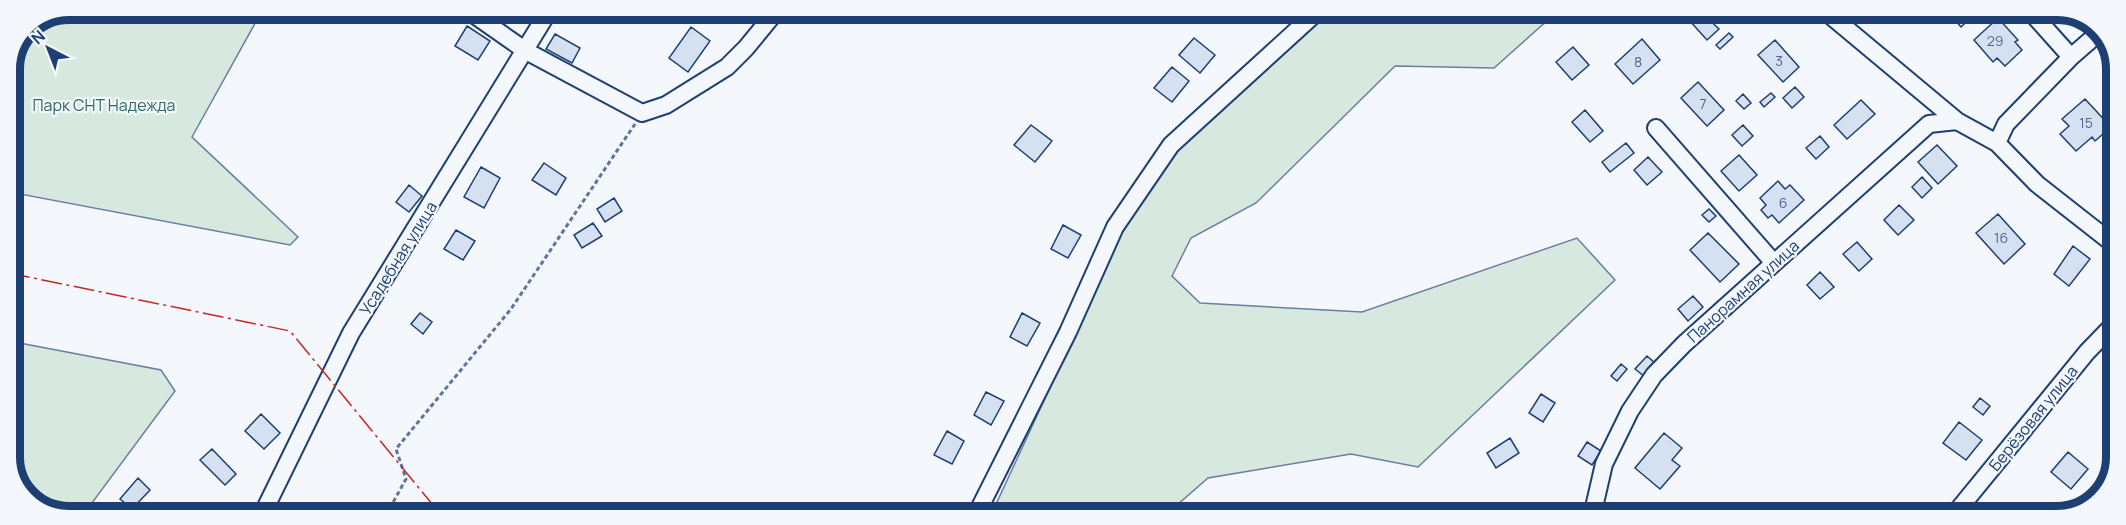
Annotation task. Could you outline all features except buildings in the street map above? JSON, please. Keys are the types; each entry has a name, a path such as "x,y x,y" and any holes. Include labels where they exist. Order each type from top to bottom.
{"street":[{"path":"482,20 526,51 642,113 666,105 727,67 769,20"},
{"name":"Усадебная улица","path":"266,506 351,333 544,20"},
{"path":"981,506 1068,332 1115,227 1171,145 1308,20"},
{"path":"1836,20 1957,121 1997,143 2037,184 2106,238"},
{"path":"2038,20 2071,57"},
{"path":"1997,143 2006,124 2071,57 2094,37"},
{"name":"Панорамная улица","path":"1594,506 1604,465 1630,411 1654,375 1684,344 1929,124 1957,121"},
{"path":"1656,128 1774,263"},
{"name":"Берёзовая улица","path":"1961,506 2087,352 2106,332"}],"path":[{"path":"391,506 406,479 396,448 512,309 642,113"}],"green space":[{"name":"Парк СНТ Надежда","path":"59,20 257,20 192,137 298,237 290,245 20,194 20,59 28,41 41,28"},
{"path":"1320,20 1548,20 1494,68 1395,66 1256,203 1191,238 1172,276 1200,303 1362,312 1577,238 1615,280 1418,467 1351,454 1208,478 1176,506 995,506 1123,230 1177,152"},
{"path":"20,343 161,370 175,391 90,506 52,503 36,493 28,484 20,466"}],"power":[{"path":"20,275 290,331 434,506"}]}
